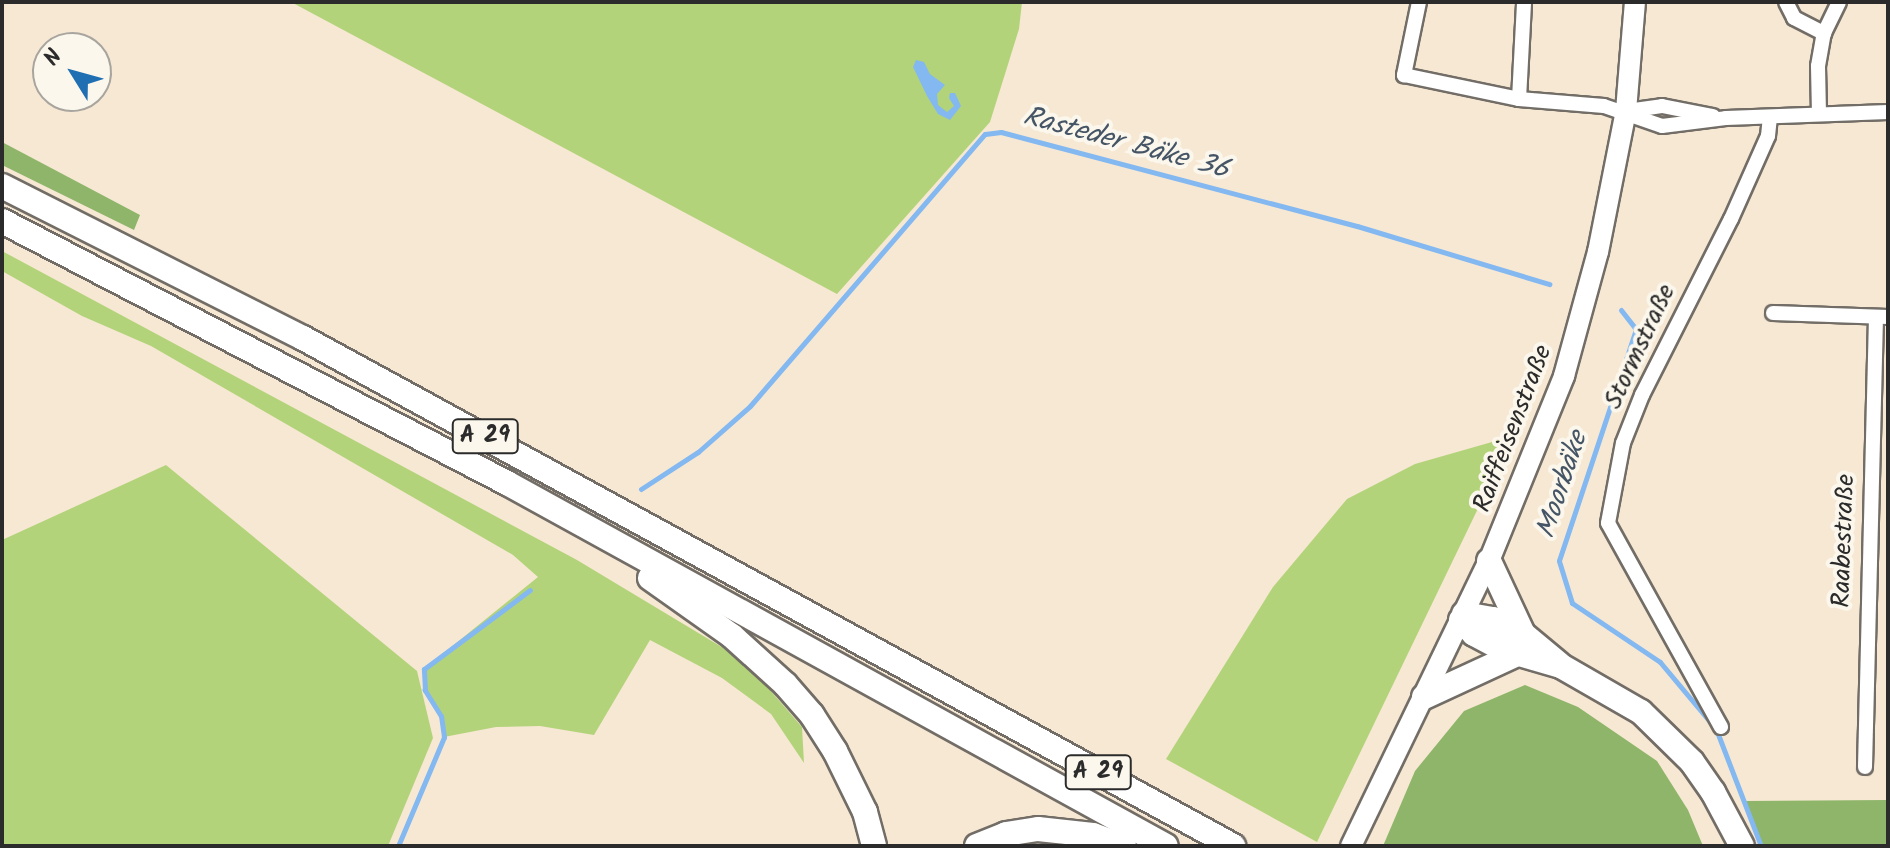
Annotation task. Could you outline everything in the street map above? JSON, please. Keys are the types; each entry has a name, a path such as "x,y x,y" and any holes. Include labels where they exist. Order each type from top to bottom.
{"highway":[{"name":"A 29","path":"2,186 303,338 1233,846"},
{"name":"A 29","path":"2,221 507,483 1166,846"},
{"path":"507,483 525,509 655,580 732,636 785,684 812,715 835,751 865,812 874,846"},
{"path":"1489,561 1519,644"},
{"path":"1463,617 1474,634 1519,644 1641,712 1667,735 1699,772 1742,846"},
{"path":"1424,697 1519,644"},
{"path":"1729,820 1729,846"},
{"name":"A 29","path":"977,846 1006,834 1038,829 1093,835 1124,846"}],"street":[{"path":"1419,2 1404,75 1519,99 1604,106 1626,111 1662,126 1726,118 1888,112"},
{"path":"1519,99 1524,2"},
{"name":"Raiffeisenstraße","path":"1354,840 1489,561 1541,437 1576,336 1626,111 1635,2"},
{"path":"1786,2 1794,18 1824,33"},
{"path":"1819,114 1818,66 1824,33 1839,2"},
{"name":"Stormstraße","path":"1721,727 1608,523 1623,443 1637,407 1731,219 1768,136 1770,117"},
{"path":"1773,313 1882,317"},
{"name":"Raabestraße","path":"1865,767 1882,317"}],"green space":[{"path":"291,2 1022,2 1019,29 990,122 837,294"},
{"path":"2,142 140,215 134,230 2,165"},
{"path":"2,251 577,560 745,661 802,727 804,763 771,714 722,678 650,640 594,735 540,726 496,727 444,737 441,716 425,690 424,669 538,577 513,555 151,346 82,316 2,271"},
{"path":"1513,436 1317,842 1166,759 1273,587 1347,499 1415,464"},
{"path":"166,465 417,671 433,738 388,846 2,846 2,540"},
{"path":"1525,685 1578,707 1657,761 1688,810 1703,846 1383,846 1415,771 1464,711"},
{"path":"1888,800 1888,846 1761,846 1744,801"}],"water":[{"path":"916,60 924,62 930,74 945,85 937,94 938,105 947,112 954,106 949,98 950,93 955,93 961,106 950,120 938,114 927,96 913,67"}],"waterway":[{"name":"Rasteder Bäke 36","path":"641,489 698,452 750,406 985,134 1001,132 1357,226 1549,284"},
{"name":"Moorbäke","path":"1621,310 1636,329 1559,561 1572,603 1660,662 1716,729 1761,846"},
{"name":"Rasteder Bäke 36","path":"398,846 444,737 441,716 425,690 424,669 530,590"}]}
